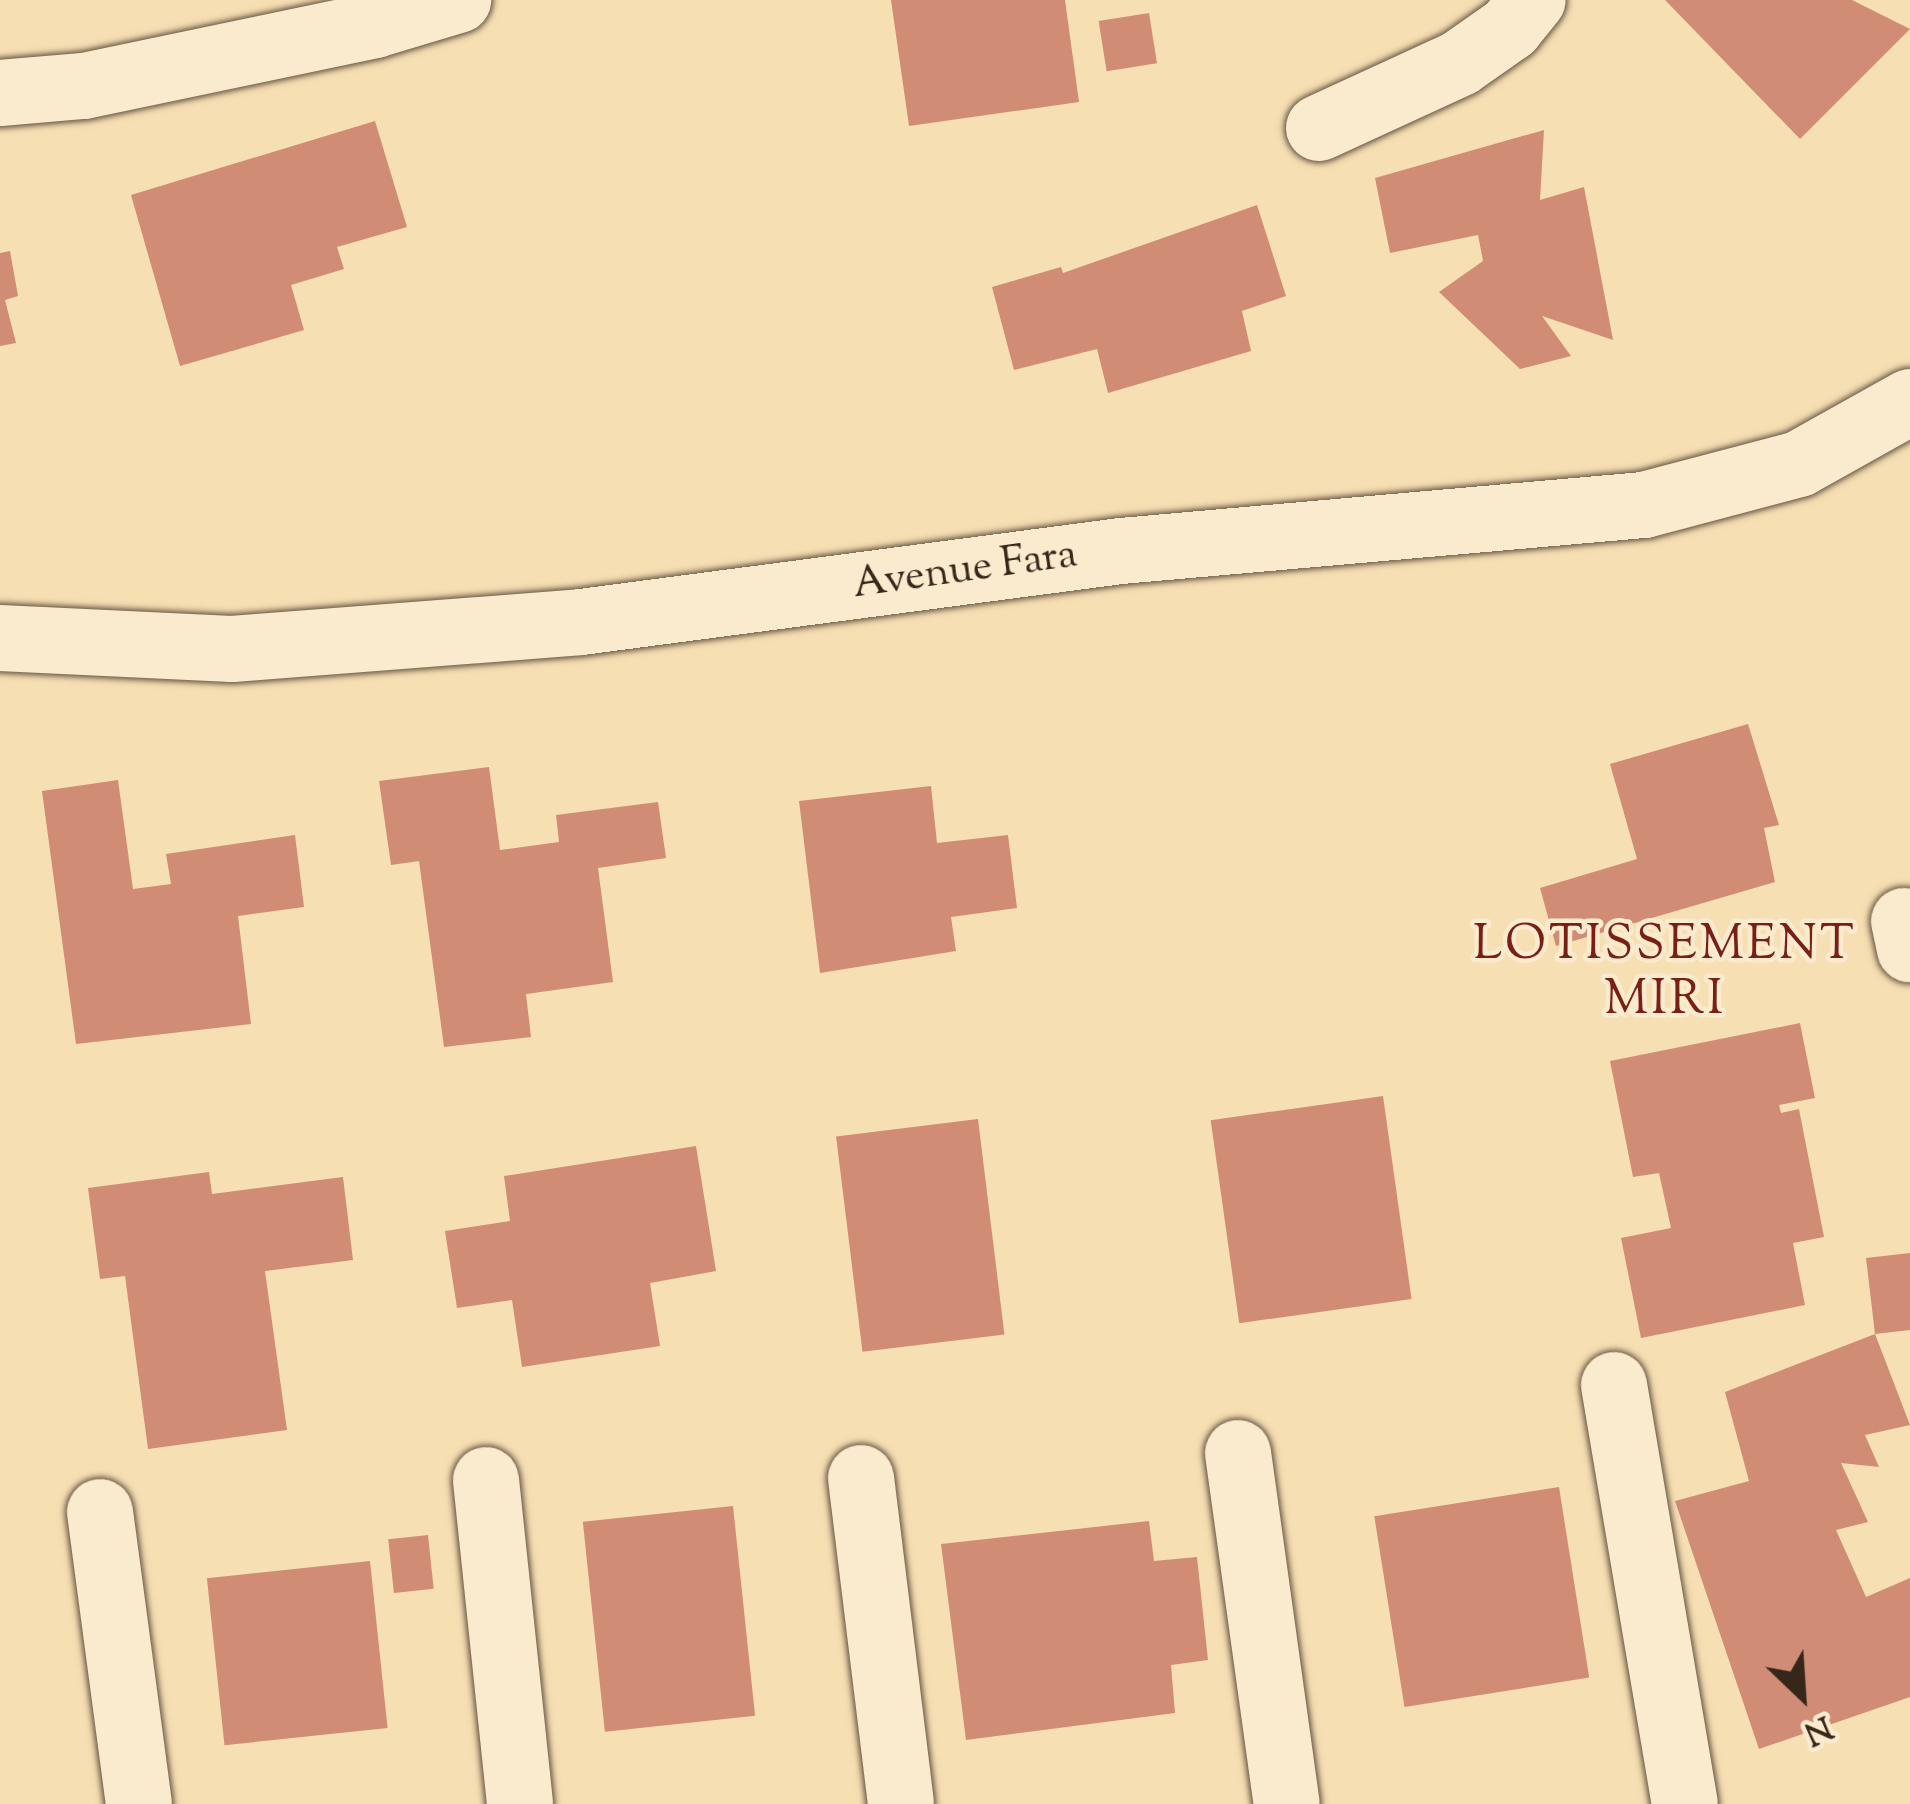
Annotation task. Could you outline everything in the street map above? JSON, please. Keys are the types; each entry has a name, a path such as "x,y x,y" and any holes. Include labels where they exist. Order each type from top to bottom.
{"street":[{"path":"0,93 106,81 375,25 458,0"},
{"path":"1319,128 1460,63 1510,28 1533,0"},
{"name":"Avenue Fara","path":"0,638 232,649 581,622 1121,551 1644,505 1799,464 1910,402"},
{"path":"1615,1385 1684,1804"},
{"path":"1238,1453 1287,1804"},
{"path":"861,1478 901,1804"},
{"path":"486,1480 520,1804"},
{"path":"100,1511 139,1804"}],"building":[{"path":"891,0 1065,0 1079,102 909,126"},
{"path":"1665,0 1852,0 1910,29 1800,139"},
{"path":"1149,13 1157,63 1107,71 1099,21"},
{"path":"375,121 407,227 337,247 344,269 291,285 304,330 180,366 131,195"},
{"path":"1544,130 1540,200 1584,187 1613,340 1542,316 1571,356 1520,369 1439,292 1483,261 1478,235 1390,253 1375,178"},
{"path":"1257,205 1286,296 1242,311 1251,351 1108,393 1097,349 1014,370 992,287 1061,267 1063,273"},
{"path":"10,251 18,296 5,300 16,343 0,346 0,253"},
{"path":"1748,724 1779,825 1764,828 1775,882 1556,946 1540,888 1637,859 1610,764"},
{"path":"489,767 500,850 559,842 556,815 658,802 666,858 598,868 613,982 526,994 531,1037 444,1047 419,861 391,865 379,781"},
{"path":"118,780 133,889 171,884 166,854 295,835 304,907 238,916 251,1024 76,1044 42,791"},
{"path":"931,786 937,843 1008,835 1017,908 951,917 956,951 820,973 799,801"},
{"path":"1800,1023 1815,1098 1779,1105 1781,1113 1799,1109 1824,1237 1793,1243 1805,1305 1641,1338 1621,1238 1671,1228 1659,1173 1633,1177 1610,1061"},
{"path":"1383,1096 1412,1299 1239,1323 1211,1120"},
{"path":"978,1119 1004,1334 863,1352 836,1136"},
{"path":"696,1146 716,1271 650,1283 660,1346 522,1367 512,1300 457,1308 445,1231 510,1221 504,1176"},
{"path":"209,1172 212,1194 343,1177 353,1260 265,1271 287,1430 148,1449 125,1276 100,1279 88,1188"},
{"path":"1910,1253 1910,1330 1875,1334 1866,1258"},
{"path":"1875,1334 1910,1425 1865,1435 1879,1467 1841,1463 1868,1522 1836,1530 1866,1597 1910,1578 1910,1697 1759,1749 1675,1501 1749,1481 1725,1392"},
{"path":"1559,1487 1589,1678 1404,1707 1374,1516"},
{"path":"733,1506 755,1716 605,1732 583,1522"},
{"path":"1149,1521 1154,1561 1197,1557 1208,1660 1171,1665 1175,1713 966,1740 941,1544"},
{"path":"428,1535 434,1589 394,1593 388,1539"},
{"path":"370,1561 388,1728 224,1745 207,1578"}],"district":[{"name":"LOTISSEMENT MIRI","path":"1665,974"}]}
